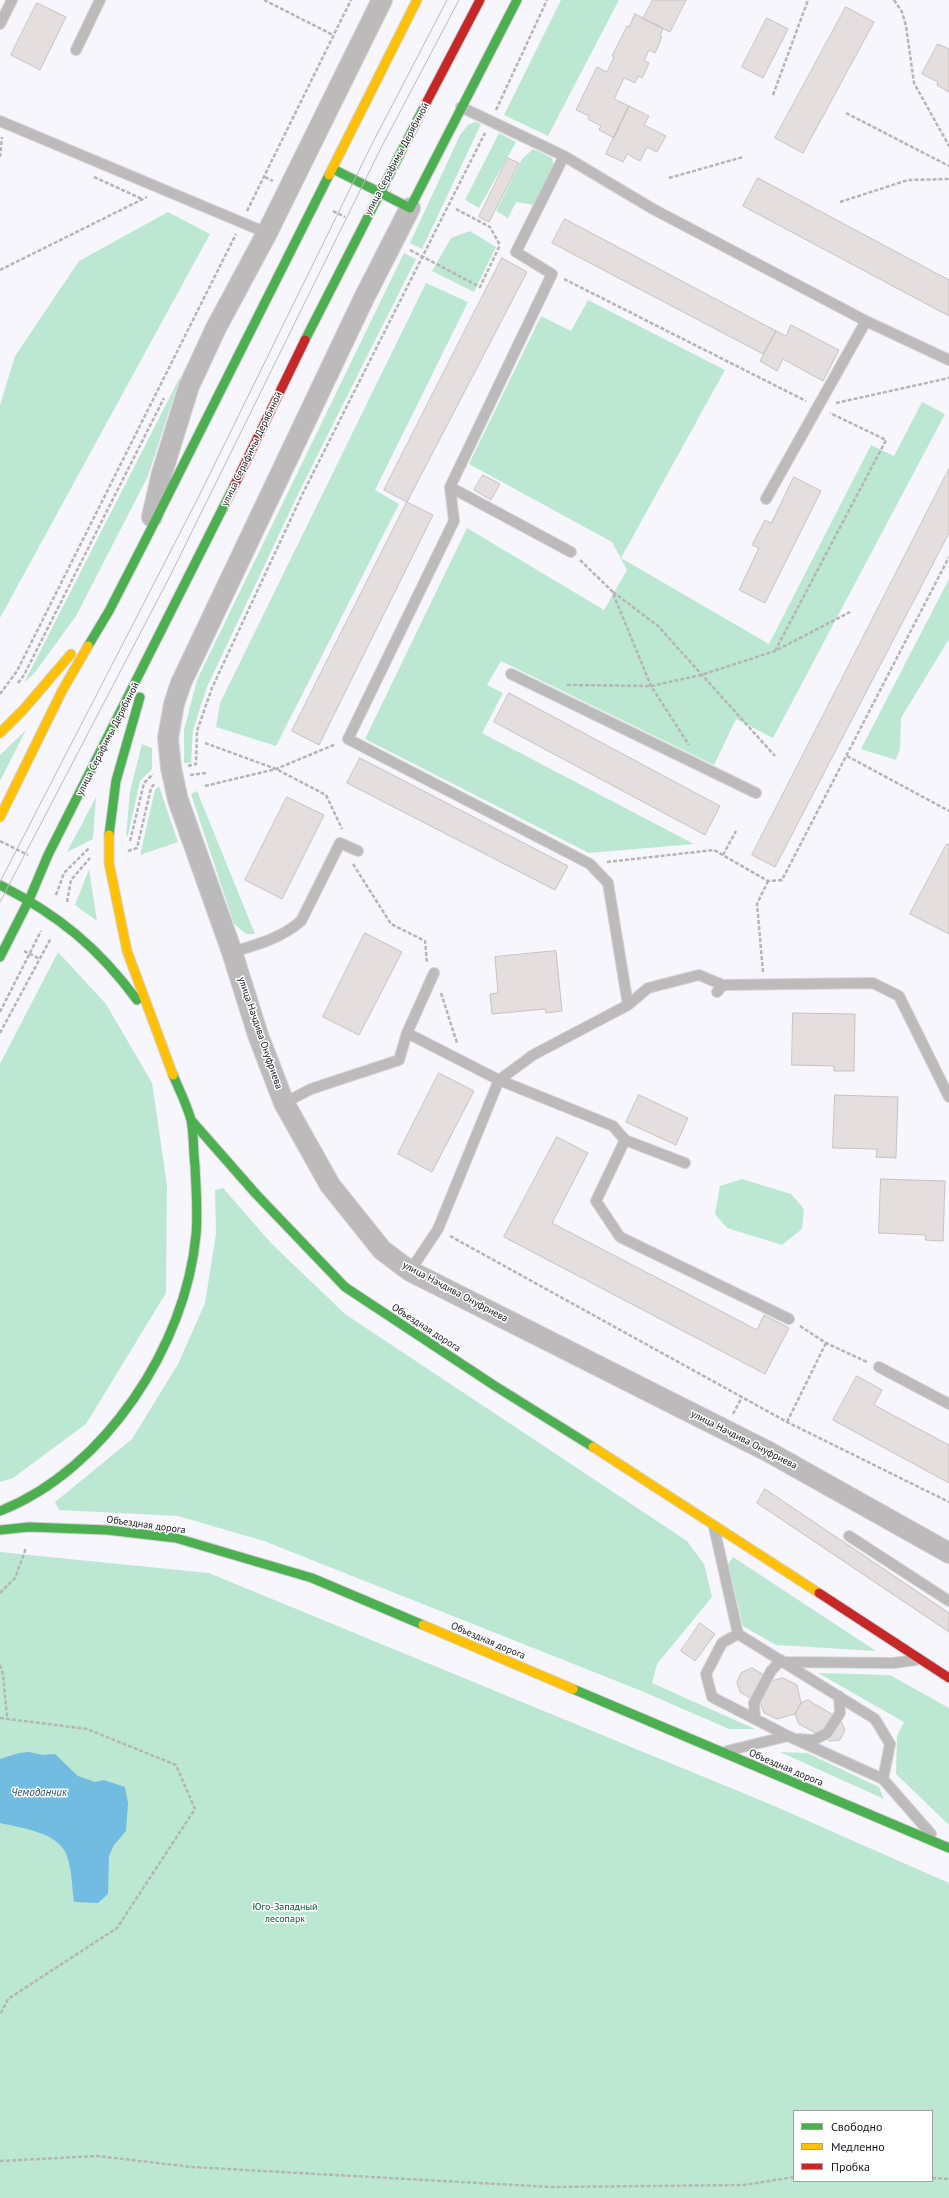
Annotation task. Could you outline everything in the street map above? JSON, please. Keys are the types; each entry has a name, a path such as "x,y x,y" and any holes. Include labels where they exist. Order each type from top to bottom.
{"main road":[{"path":"0,817 62,691 109,611 147,537 417,0"},
{"name":"улица Серафимы Дерябиной","path":"0,957 30,900 48,855 260,436 329,291 379,192 480,0"},
{"path":"333,169 410,208 517,0"},
{"path":"0,733 23,710 109,611"},
{"path":"0,1511 18,1504 54,1483 105,1437 151,1373 168,1338 181,1306 196,1235 197,1196 191,1120 151,1019 127,951 112,882 108,843 116,781 156,641"},
{"path":"0,885 30,900 89,945 122,979 151,1019"},
{"name":"Объездная дорога","path":"191,1120 256,1194 345,1287 495,1386 714,1523 918,1659 949,1678"},
{"name":"Объездная дорога","path":"0,1530 29,1527 107,1530 176,1538 312,1578 945,1847"}],"street":[{"path":"147,537 162,473 189,386 216,328 267,233 382,0"},
{"name":"улица Начдива Онуфриева","path":"410,208 364,298 181,683 174,704 168,738 172,778 178,800 232,952 258,1035 284,1103 330,1185 382,1250 410,1271 769,1452 949,1553"}],"lane":[{"path":"0,24 12,0"},
{"path":"76,50 100,0"},
{"path":"462,107 564,156 653,209 866,321 949,360"},
{"path":"0,121 164,188 267,233"},
{"path":"564,156 516,252 552,274 450,487 454,521 348,739 590,864 608,883 628,1005"},
{"path":"766,499 866,321"},
{"path":"450,487 571,552"},
{"path":"510,674 756,793"},
{"path":"232,952 261,943 292,929 301,921 340,843 358,851"},
{"path":"284,1103 311,1089 399,1060 407,1033 434,973"},
{"path":"410,1271 438,1229 499,1080 533,1056 628,1005 648,988 699,975 720,989 764,985 873,983 898,996 949,1097"},
{"path":"407,1033 499,1080 613,1126 625,1140 685,1163"},
{"path":"625,1140 596,1201 620,1237 789,1319"},
{"path":"879,1367 949,1404"},
{"path":"714,1523 738,1634 875,1719 890,1744 883,1780"},
{"path":"849,1536 949,1602"},
{"path":"738,1634 722,1643 706,1674 712,1697 792,1738 883,1780 945,1847"},
{"path":"755,1720 754,1703 771,1671 783,1661 893,1663 918,1659"},
{"path":"721,1752 792,1738 814,1740 827,1733 840,1714 839,1696"}],"path":[{"path":"264,0 333,35"},
{"path":"0,694 18,671 351,0"},
{"path":"196,764 198,731 212,688 304,493 491,121 547,0"},
{"path":"773,95 808,0"},
{"path":"894,0 902,12 906,26 914,83 949,146"},
{"path":"846,113 949,166"},
{"path":"0,156 2,135"},
{"path":"669,178 743,157"},
{"path":"840,202 908,180 949,179"},
{"path":"0,270 164,188"},
{"path":"456,209 490,227 500,245 516,252"},
{"path":"552,274 886,440 775,650"},
{"path":"818,407 949,378"},
{"path":"15,686 24,675 165,396"},
{"path":"571,552 612,591 658,626 775,756"},
{"path":"590,864 714,850 768,881 782,880 949,557"},
{"path":"612,591 651,686 705,768"},
{"path":"564,685 651,686 701,675 775,650 850,612"},
{"path":"205,786 276,769 348,739"},
{"path":"205,743 276,769 326,795 342,829 340,843 391,924 425,941 426,961 434,973 463,1062"},
{"path":"847,756 949,811"},
{"path":"723,855 736,831"},
{"path":"764,985 757,904 768,881"},
{"path":"0,1012 35,946"},
{"path":"0,1033 40,959"},
{"path":"438,1229 787,1422 949,1502"},
{"path":"789,1319 826,1343 879,1367"},
{"path":"787,1422 826,1343"},
{"path":"733,1414 742,1397"},
{"path":"0,1593 15,1578 26,1554 29,1527"},
{"path":"0,1665 3,1674 7,1717"},
{"path":"0,1718 7,1717 87,1729 176,1765 195,1809 117,1928 8,1999 0,2015"},
{"path":"0,2161 97,2156 192,2167 551,2187 744,2185 793,2177"},
{"path":"933,2178 949,2179"}],"green space":[{"path":"561,0 619,0 548,136 504,115"},
{"path":"475,122 481,124 422,249 410,243 460,135 468,125"},
{"path":"499,133 516,142 479,208 465,200"},
{"path":"533,149 552,158 554,168 534,205 516,202 508,218 496,211 522,159"},
{"path":"168,212 210,234 0,618 0,405 15,356 79,261"},
{"path":"470,231 496,247 474,292 432,271 451,238"},
{"path":"404,253 416,259 300,490 207,687 193,730 191,763 184,763 184,730 197,680"},
{"path":"426,283 468,302 375,490 399,504 276,746 216,727 220,703"},
{"path":"588,300 725,370 621,558 769,644 871,445 894,456 922,402 945,414 773,738 736,719 714,765 501,661 487,685 503,693 482,733 694,844 589,853 365,739 467,528 604,610 627,570 612,542 469,464 541,316 571,331"},
{"path":"181,375 148,476 76,616 36,671 24,683"},
{"path":"949,579 949,639 901,718 900,748 896,760 861,749"},
{"path":"26,730 0,781 0,755"},
{"path":"142,744 152,748 152,769 140,781 128,835 126,837 130,791"},
{"path":"159,786 178,842 140,855 155,790"},
{"path":"197,791 255,934 246,934 234,924 191,794"},
{"path":"96,797 93,839 67,852"},
{"path":"89,869 97,921 75,905"},
{"path":"58,952 106,1004 152,1083 167,1185 166,1293 86,1424 13,1478 0,1482 0,1064"},
{"path":"742,1179 791,1194 804,1209 802,1229 782,1245 727,1228 715,1214 720,1186"},
{"path":"223,1188 271,1243 345,1314 687,1541 704,1564 712,1597 657,1664 652,1683 755,1729 729,1729 644,1692 264,1541 178,1516 59,1510 55,1502 132,1439 178,1364 205,1303 216,1234 215,1190"},
{"name":"Юго-Западный лесопарк","path":"0,1552 209,1573 772,1805 949,1883 949,2198 0,2198"},
{"path":"733,1557 876,1651 776,1645 743,1626 728,1564"},
{"path":"818,1673 890,1675 949,1708 949,1825 896,1774 897,1736 904,1722"},
{"path":"780,1752 807,1753 879,1787 884,1799"}],"water":[{"name":"Чемоданчик","path":"29,1752 43,1755 55,1754 78,1776 95,1782 104,1780 125,1787 128,1803 126,1831 114,1845 109,1856 108,1894 98,1903 74,1902 69,1861 63,1848 56,1841 38,1832 0,1823 0,1759 19,1753"}],"building":[{"path":"653,0 686,0 670,32 643,19"},
{"path":"37,3 66,17 40,70 11,55"},
{"path":"846,7 874,22 803,153 775,138"},
{"path":"635,14 663,28 660,36 662,37 655,53 649,50 644,61 649,63 642,78 638,76 635,83 624,78 614,99 629,106 614,138 599,130 601,126 588,119 589,116 576,110 597,67 607,72 614,57 612,56 627,26 629,27"},
{"path":"767,18 788,29 763,78 742,67"},
{"path":"938,44 949,49 949,92 937,85 938,82 922,74"},
{"path":"629,106 649,116 644,125 666,136 657,152 647,147 640,161 627,154 623,162 606,154"},
{"path":"508,158 519,163 489,222 479,217"},
{"path":"758,178 949,280 949,316 743,206"},
{"path":"565,219 776,331 763,354 552,243"},
{"path":"502,258 527,272 407,502 384,490"},
{"path":"791,325 839,350 823,381 783,359 777,371 760,361 776,331 786,336"},
{"path":"949,469 949,533 775,867 752,855"},
{"path":"483,475 500,484 491,500 474,490"},
{"path":"794,477 821,491 765,603 739,590 759,548 752,545 765,520 771,523"},
{"path":"407,502 433,515 319,745 292,731"},
{"path":"509,693 720,806 705,835 494,722"},
{"path":"360,758 568,866 555,890 347,783"},
{"path":"287,797 324,815 282,899 245,880"},
{"path":"947,844 949,845 949,934 910,914"},
{"path":"365,933 402,952 359,1035 323,1017"},
{"path":"556,951 562,1011 546,1013 545,1009 492,1014 490,994 498,993 495,957"},
{"path":"793,1013 855,1014 854,1071 834,1071 834,1066 792,1065"},
{"path":"439,1073 474,1091 432,1172 398,1154"},
{"path":"639,1095 688,1118 676,1145 626,1122"},
{"path":"835,1095 898,1097 896,1158 876,1157 877,1149 833,1148"},
{"path":"557,1137 588,1153 552,1223 757,1330 764,1315 789,1328 765,1374 504,1237"},
{"path":"881,1179 945,1181 943,1241 925,1240 926,1235 879,1233"},
{"path":"857,1376 882,1390 874,1405 949,1445 949,1483 833,1420"},
{"path":"765,1489 949,1613 949,1632 757,1503"},
{"path":"700,1623 715,1634 695,1661 681,1651"},
{"path":"752,1668 764,1675 758,1696 750,1698 740,1692 737,1682 741,1673"},
{"path":"783,1678 797,1685 801,1703 795,1714 777,1719 764,1713 758,1696 765,1683"},
{"path":"808,1700 840,1719 845,1730 840,1740 830,1741 799,1724 795,1714 801,1703"}],"tram line":[{"path":"0,882 199,496 373,142 447,0"},
{"path":"0,902 169,578 382,146 459,0"}],"traffic: fast":[{"path":"379,192 410,208 517,0"},
{"path":"305,340 424,107"},
{"path":"333,169 379,192"},
{"path":"88,646 109,611 147,537 329,175"},
{"path":"29,900 48,855 234,486"},
{"path":"109,835 116,781 140,697"},
{"path":"0,885 40,908 76,934 107,964 137,1000"},
{"path":"0,957 29,900"},
{"path":"0,1511 38,1492 74,1466 106,1435 134,1399 157,1360 176,1319 189,1277 196,1235 197,1209 193,1131 185,1103 173,1075"},
{"path":"191,1120 256,1194 345,1287 495,1386 593,1447"},
{"path":"0,1530 29,1527 107,1530 176,1538 312,1578 423,1625"},
{"path":"573,1689 949,1848"}],"traffic: slow":[{"path":"329,175 417,0"},
{"path":"0,817 62,691 88,646"},
{"path":"0,733 23,710 71,654"},
{"path":"109,835 109,863 127,951 173,1075"},
{"path":"593,1447 819,1593"},
{"path":"423,1625 573,1689"}],"traffic: jam":[{"path":"424,107 480,0"},
{"path":"234,486 305,340"},
{"path":"819,1593 949,1678"}]}
